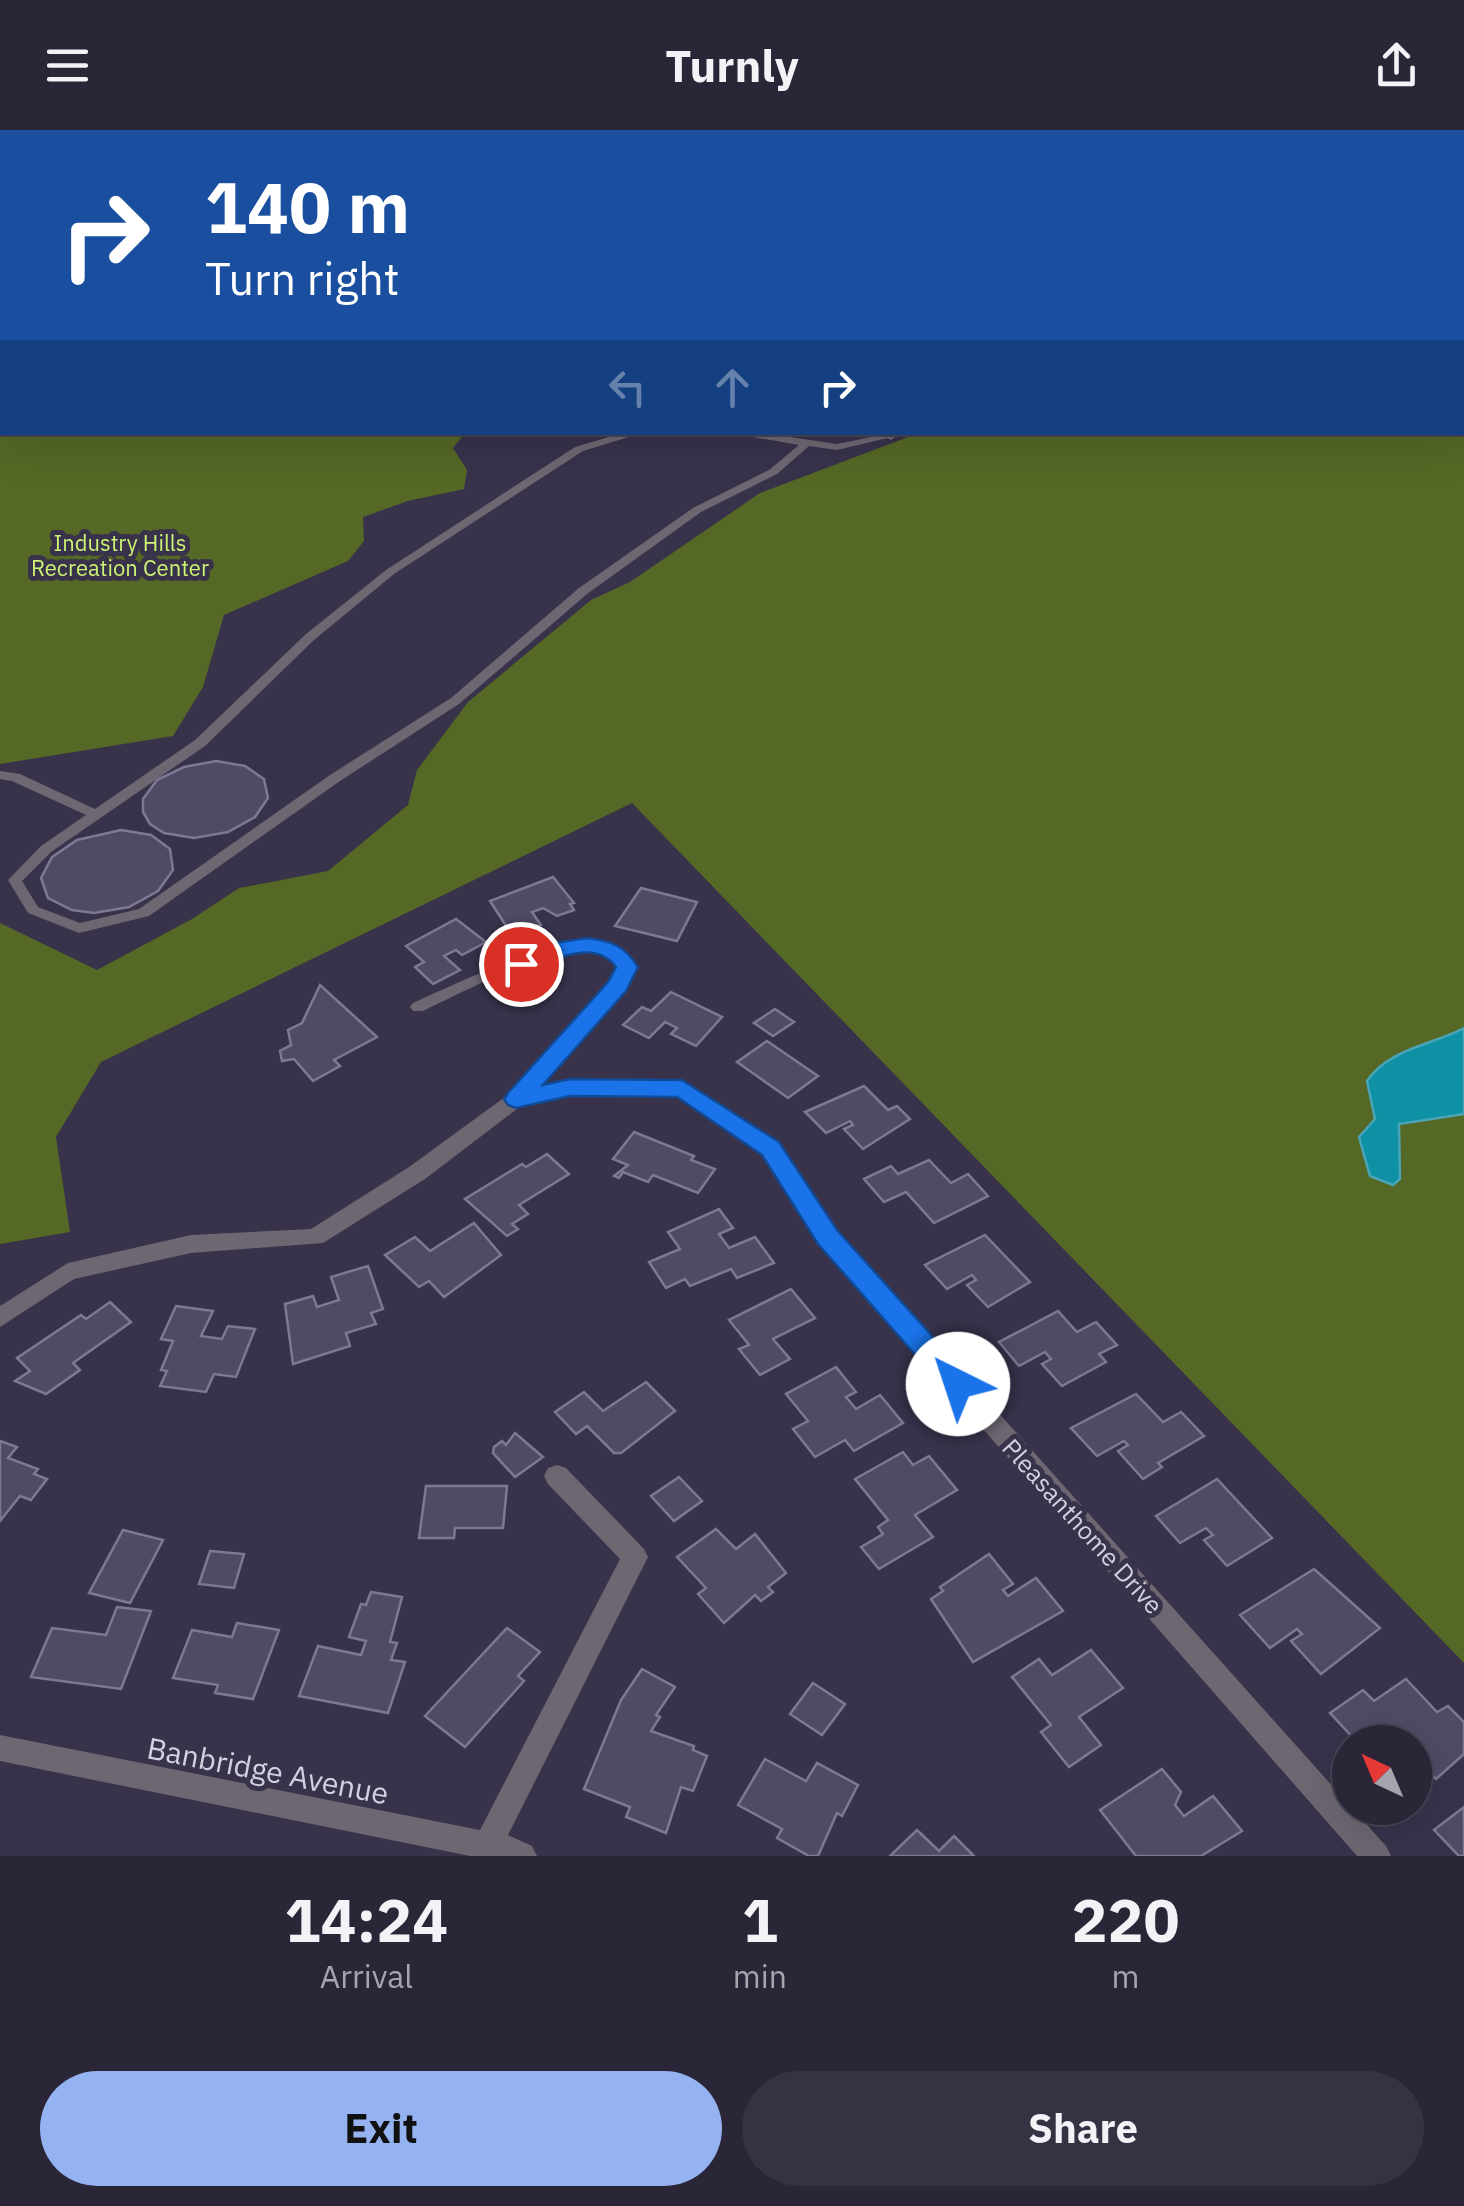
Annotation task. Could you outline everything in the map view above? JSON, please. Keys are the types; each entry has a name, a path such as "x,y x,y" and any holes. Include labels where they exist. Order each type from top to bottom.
{"street":[{"name":"Pleasanthome Drive","path":"0,1318 68,1272 191,1244 314,1238 416,1172 516,1099 570,1088 682,1088 770,1149 828,1237 1376,1856"},
{"path":"487,1846 635,1557 557,1476"},
{"name":"Banbridge Avenue","path":"0,1748 522,1856"}],"lane":[{"path":"756,435 805,445 864,444 890,435"},
{"path":"604,437 552,464 390,572 310,637 200,743 46,849 15,880 33,910 79,928 144,914 335,778 455,701 583,591 697,510 772,472 805,445"},
{"path":"0,775 16,777 96,814"},
{"path":"418,1006 556,950 587,946 606,948 620,956 627,967 618,986 516,1099"}],"green space":[{"name":"Industry Hills Recreation Center","path":"0,435 463,435 453,448 467,470 464,489 408,501 363,517 364,541 348,561 224,615 203,687 173,736 0,764"},
{"path":"914,435 1464,435 1464,1663 632,803 101,1062 56,1137 70,1232 0,1244 0,923 97,970 192,919 239,888 328,871 408,805 417,770 468,702 591,600 630,582 760,493"}],"water":[{"path":"1464,1028 1464,1114 1399,1124 1400,1179 1393,1185 1370,1176 1359,1137 1375,1119 1367,1081 1398,1055"}],"building":[{"path":"216,761 245,766 264,779 268,798 255,817 228,832 194,838 164,833 150,824 143,812 143,799 157,780 184,767"},
{"path":"121,830 151,835 170,849 173,870 158,891 129,907 94,913 72,910 48,898 41,878 52,857 77,840"},
{"path":"553,877 574,903 570,904 574,910 557,916 543,908 532,912 541,925 512,935 490,901"},
{"path":"641,888 697,902 677,941 615,926"},
{"path":"456,919 486,942 462,955 456,950 444,956 460,970 433,984 415,967 424,962 406,946"},
{"path":"320,985 377,1037 334,1060 340,1066 313,1081 294,1059 282,1061 280,1051 291,1045 288,1030 302,1023"},
{"path":"671,992 722,1017 696,1046 671,1034 677,1028 665,1022 649,1038 623,1025 642,1007 651,1011"},
{"path":"775,1009 794,1022 773,1036 754,1023"},
{"path":"767,1041 818,1076 788,1098 737,1062"},
{"path":"864,1086 888,1110 897,1106 910,1119 863,1149 844,1129 853,1125 850,1121 826,1133 805,1112"},
{"path":"634,1132 694,1156 691,1160 715,1169 698,1193 653,1175 648,1182 623,1172 619,1178 614,1176 628,1165 613,1159"},
{"path":"547,1154 569,1174 519,1205 528,1214 512,1224 518,1229 507,1236 465,1199 522,1164 526,1167"},
{"path":"929,1160 951,1183 968,1174 988,1196 934,1223 906,1192 884,1202 864,1179 891,1166 898,1174"},
{"path":"719,1209 733,1228 719,1234 729,1248 755,1237 774,1263 737,1278 731,1269 690,1286 685,1279 666,1288 649,1262 680,1249 668,1232"},
{"path":"474,1223 501,1255 444,1297 429,1281 419,1287 385,1255 415,1237 430,1251"},
{"path":"985,1235 1030,1282 988,1307 967,1285 976,1280 972,1275 947,1289 925,1265"},
{"path":"368,1266 383,1309 371,1313 376,1324 346,1333 350,1346 293,1364 285,1304 313,1296 317,1307 339,1300 331,1277"},
{"path":"791,1289 815,1318 773,1339 790,1359 760,1375 739,1349 749,1345 729,1320"},
{"path":"110,1302 131,1322 73,1363 80,1370 46,1394 15,1381 30,1371 17,1358 81,1315 86,1319"},
{"path":"176,1306 213,1311 201,1336 222,1339 228,1326 255,1329 236,1377 214,1374 206,1392 160,1386 167,1371 161,1370 173,1341 161,1339"},
{"path":"1058,1311 1077,1332 1096,1322 1117,1345 1099,1354 1106,1362 1062,1386 1042,1364 1051,1359 1045,1352 1019,1366 999,1342"},
{"path":"836,1367 856,1392 846,1397 856,1409 880,1395 903,1423 854,1451 845,1440 815,1457 793,1429 808,1421 786,1394"},
{"path":"646,1382 675,1411 621,1453 614,1453 587,1426 576,1434 555,1412 584,1392 603,1411"},
{"path":"1136,1394 1163,1422 1181,1412 1204,1436 1158,1463 1162,1467 1143,1479 1118,1451 1128,1445 1124,1441 1097,1456 1071,1428"},
{"path":"515,1433 543,1457 515,1477 493,1453 494,1447 502,1441 506,1445"},
{"path":"0,1441 17,1447 8,1458 38,1469 34,1474 47,1479 31,1500 20,1496 0,1521"},
{"path":"903,1452 913,1465 929,1456 957,1490 915,1515 933,1537 879,1569 861,1547 883,1534 878,1527 888,1520 855,1479"},
{"path":"679,1477 702,1501 674,1521 651,1496"},
{"path":"1217,1479 1272,1538 1227,1566 1204,1540 1213,1535 1206,1528 1180,1543 1156,1516"},
{"path":"426,1486 507,1486 503,1528 455,1528 454,1538 419,1538"},
{"path":"716,1529 736,1549 755,1534 786,1573 768,1587 773,1592 761,1601 755,1595 724,1623 698,1594 706,1588 677,1557"},
{"path":"123,1530 163,1540 130,1603 89,1593"},
{"path":"210,1551 244,1554 234,1588 199,1584"},
{"path":"989,1554 1013,1584 1003,1590 1008,1596 1036,1578 1063,1611 973,1662 931,1599 943,1591 940,1587"},
{"path":"1314,1569 1380,1628 1321,1674 1291,1641 1302,1634 1297,1629 1270,1648 1240,1615"},
{"path":"371,1592 402,1597 390,1642 397,1643 391,1660 405,1662 388,1713 299,1696 318,1646 361,1655 366,1641 349,1637 361,1604 366,1605"},
{"path":"117,1607 151,1611 121,1689 31,1677 52,1628 106,1635"},
{"path":"237,1623 279,1630 253,1699 215,1693 218,1685 173,1678 192,1630 232,1637"},
{"path":"507,1628 540,1652 518,1676 524,1681 465,1747 425,1716"},
{"path":"1091,1650 1123,1688 1079,1717 1101,1745 1069,1767 1041,1732 1051,1725 1012,1677 1039,1659 1052,1675"},
{"path":"642,1669 675,1687 656,1715 660,1717 651,1731 694,1746 693,1750 707,1756 693,1791 681,1787 666,1833 626,1817 630,1807 584,1789 621,1700"},
{"path":"1406,1679 1437,1712 1448,1706 1464,1722 1464,1754 1436,1779 1432,1775 1432,1725 1341,1725 1330,1713 1363,1690 1374,1701"},
{"path":"813,1683 845,1704 822,1735 790,1714"},
{"path":"765,1759 806,1781 817,1763 858,1785 842,1816 837,1813 818,1856 809,1856 777,1838 782,1829 738,1805"},
{"path":"1162,1769 1181,1792 1175,1805 1184,1816 1213,1796 1242,1831 1201,1856 1136,1856 1100,1810"},
{"path":"1464,1807 1464,1856 1459,1856 1434,1830"},
{"path":"917,1830 939,1851 954,1836 974,1856 890,1856"}],"route":[{"path":"521,964 556,950 587,946 606,948 620,956 627,967 618,986 516,1099 570,1088 682,1088 770,1149 828,1237 958,1384"}]}
